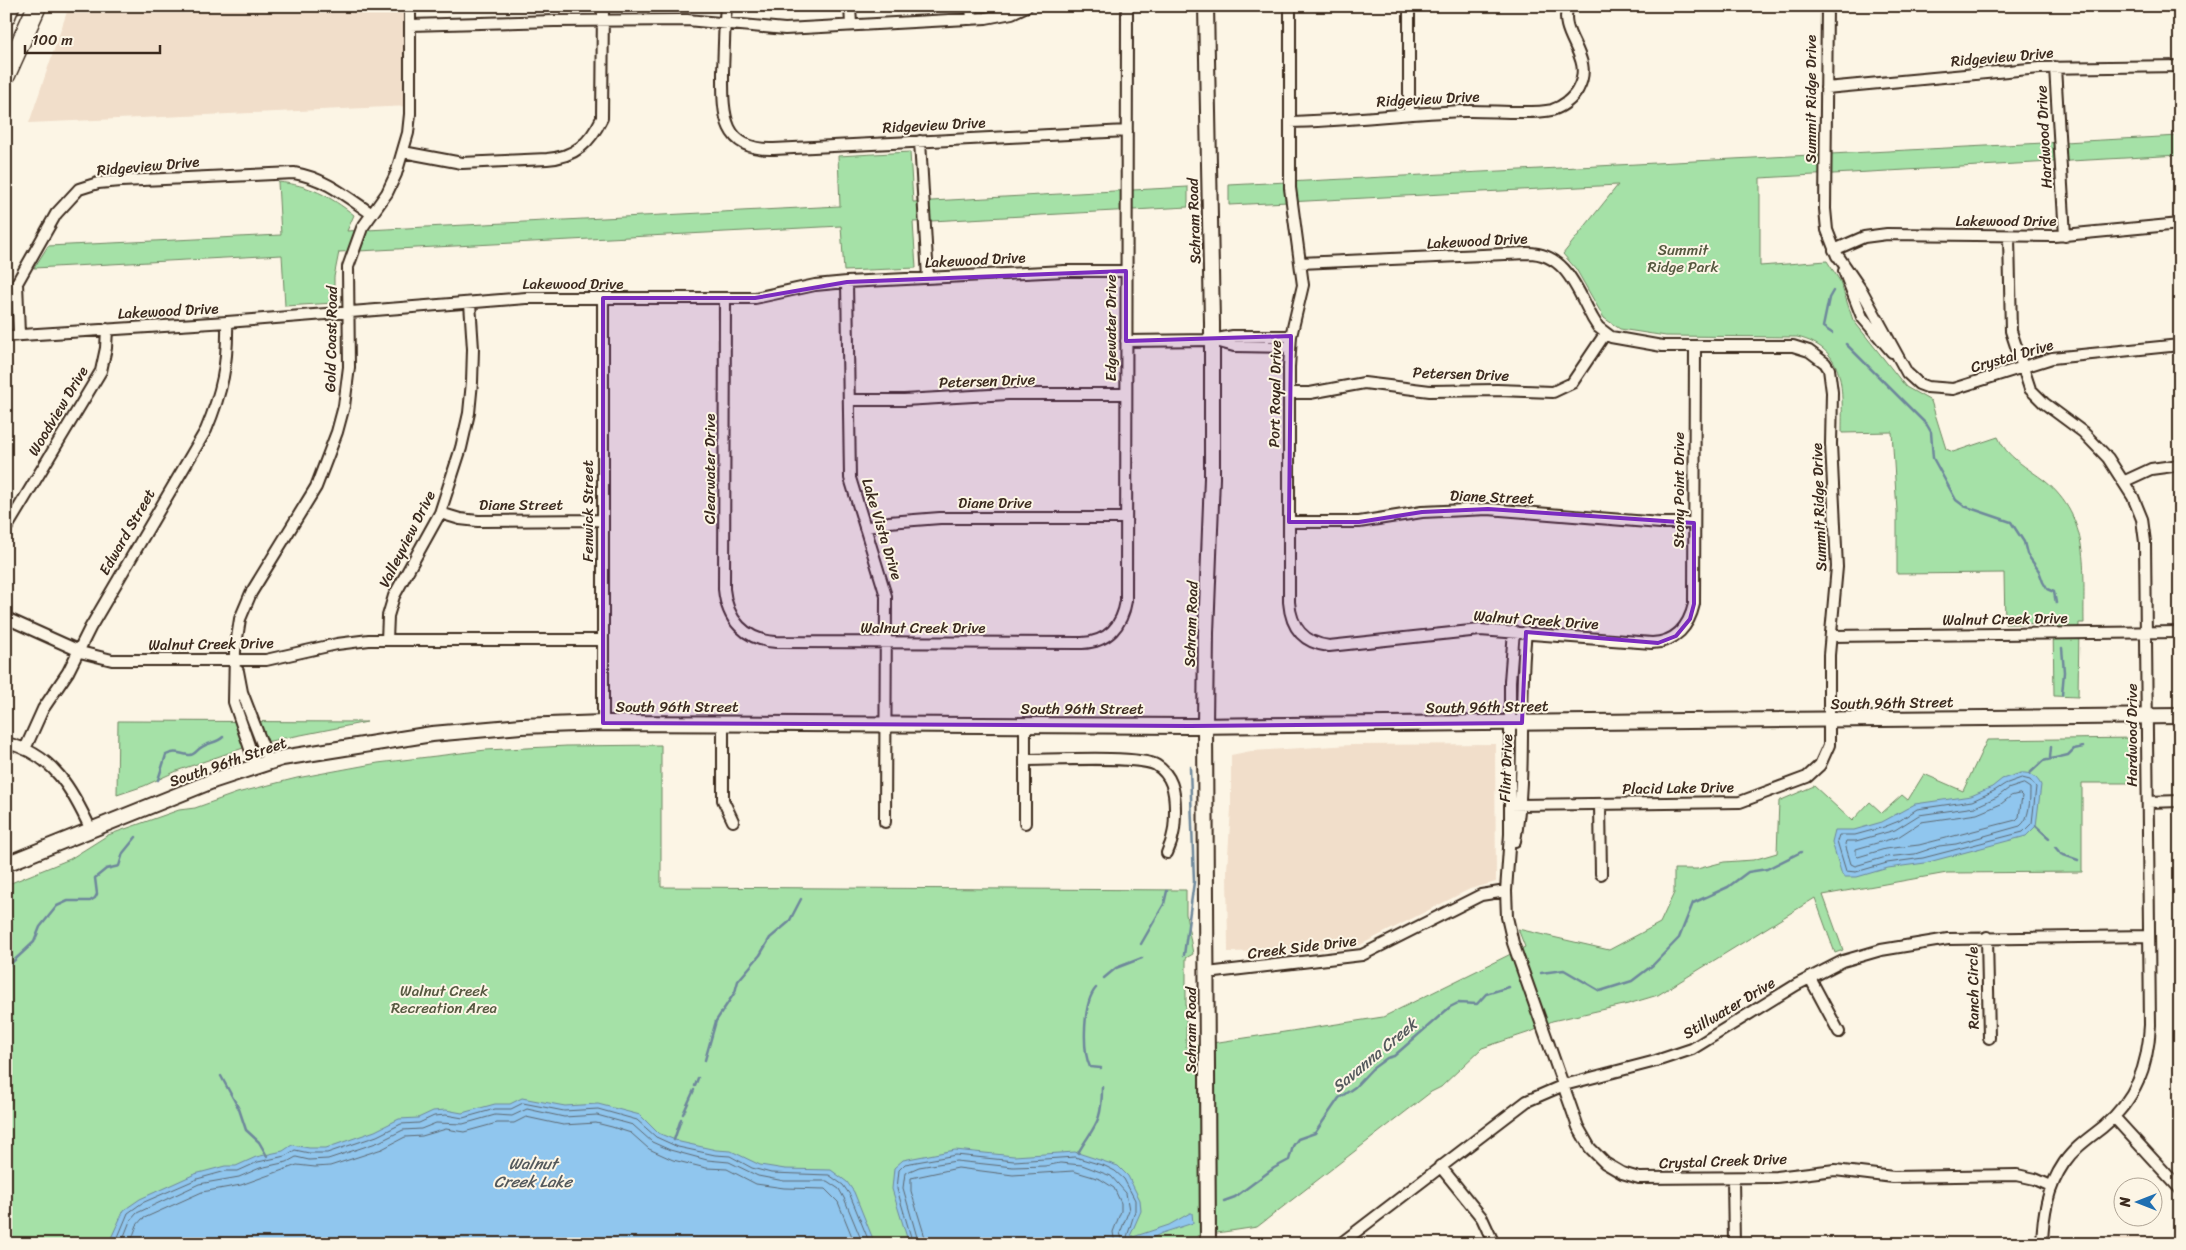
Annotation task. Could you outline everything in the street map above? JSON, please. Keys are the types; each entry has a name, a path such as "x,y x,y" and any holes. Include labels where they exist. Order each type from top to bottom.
{"highway":[{"path":"6,16 10,6"},
{"path":"6,75 37,6"}],"main road":[{"name":"Schram Road","path":"1206,6 1212,340 1212,478 1206,633 1205,726 1208,973 1208,1244"},
{"name":"South 96th Street","path":"6,864 215,780 262,764 322,750 432,734 521,726 603,723 1205,726 2180,716"}],"street":[{"name":"Gold Coast Road","path":"262,764 234,702 235,660 240,619 248,600 316,487 337,432 344,406 349,367 348,267 355,245 372,214 387,193 403,152 410,114 410,6"},
{"path":"403,152 462,163 560,158 575,153 596,130 602,118 603,6"},
{"path":"725,23 726,6"},
{"path":"850,6 851,25"},
{"path":"971,6 972,19"},
{"path":"410,25 603,20 693,20 785,29 972,19 1003,15 1027,6"},
{"name":"Edgewater Drive","path":"1100,640 1115,629 1124,609 1126,518 1127,6"},
{"name":"Port Royal Drive","path":"1290,6 1290,188 1302,294 1290,347 1290,612 1292,621 1300,634"},
{"path":"1409,113 1410,6"},
{"name":"Ridgeview Drive","path":"1290,122 1330,121 1409,113 1552,110 1566,103 1578,89 1583,73 1582,57 1567,26 1568,6"},
{"name":"Summit Ridge Drive","path":"1827,6 1825,209 1827,230 1834,250"},
{"name":"Ridgeview Drive","path":"725,23 724,117 732,132 744,144 766,149 1127,131"},
{"name":"Ridgeview Drive","path":"1826,88 2055,67 2180,66"},
{"name":"Hardwood Drive","path":"2055,67 2064,236"},
{"path":"920,141 928,278"},
{"name":"Ridgeview Drive","path":"19,334 16,282 56,214 79,189 98,183 121,180 294,173 312,176 332,186 372,214"},
{"name":"Lakewood Drive","path":"1834,250 1864,237 1887,234 2064,236 2180,224"},
{"name":"Hardwood Drive","path":"2009,236 2011,331 2030,389 2036,396 2097,445 2125,481 2139,510 2144,529 2150,1025 2148,1056 2136,1088 2114,1117 2069,1156 2052,1186 2043,1214 2042,1244"},
{"name":"Crystal Drive","path":"1834,250 1862,317 1875,335 1897,357 1918,384 1944,390 2052,358 2180,345"},
{"name":"Lakewood Drive","path":"1300,263 1331,260 1398,260 1528,253 1543,254 1561,265 1592,319 1605,334"},
{"name":"Lakewood Drive","path":"6,336 227,322 526,298 764,298 815,285 847,282 1064,270 1126,271"},
{"name":"Lake Vista Drive","path":"847,282 850,478 886,596 885,822"},
{"name":"Fenwick Street","path":"603,298 603,723"},
{"name":"Clearwater Drive","path":"725,298 724,589 730,615 746,633"},
{"name":"Valleyview Drive","path":"386,640 388,616 394,596 440,513 461,448 469,413 473,349 470,303"},
{"name":"Edward Street","path":"25,749 43,709 68,672 78,650 163,499 206,430 220,398 226,370 227,322"},
{"name":"Woodview Drive","path":"6,529 100,371 106,348 107,329"},
{"path":"1605,334 1619,340 1694,346"},
{"name":"Petersen Drive","path":"1289,394 1310,393 1364,383 1430,391 1497,390 1553,392 1572,383 1605,334"},
{"path":"1126,341 1212,340 1233,336 1291,336"},
{"path":"1212,340 1234,346 1290,347"},
{"name":"Summit Ridge Drive","path":"1694,346 1792,346 1809,351 1819,357 1829,370 1832,392 1831,444 1838,546 1831,636 1828,720"},
{"name":"Stony Point Drive","path":"1682,631 1690,620 1694,604 1694,346"},
{"name":"Petersen Drive","path":"849,400 904,400 1008,394 1126,394"},
{"path":"2125,481 2142,471 2180,465"},
{"name":"Diane Street","path":"1289,522 1359,522 1422,512 1488,509 1660,523 1694,523"},
{"name":"Diane Street","path":"440,513 460,519 478,521 603,520"},
{"name":"Diane Drive","path":"865,528 889,522 940,518 1126,518"},
{"name":"Walnut Creek Drive","path":"6,618 98,658 112,660 279,659 337,644 386,640 603,640"},
{"name":"Walnut Creek Drive","path":"1300,634 1310,642 1329,646 1464,630 1514,631 1658,643 1671,639 1682,631"},
{"name":"Flint Drive","path":"1514,631 1515,805 1506,892 1509,930 1564,1085"},
{"name":"Flint Drive","path":"1516,723 1526,632"},
{"name":"Walnut Creek Drive","path":"1831,636 2180,632"},
{"name":"Walnut Creek Drive","path":"746,633 760,640 776,642 1082,643 1100,640"},
{"name":"Placid Lake Drive","path":"1515,805 1740,802 1807,777 1820,765 1829,745 1828,720"},
{"path":"723,724 723,800 733,821"},
{"path":"1025,725 1025,822"},
{"path":"6,743 25,749 47,763 66,781 91,830"},
{"path":"1026,760 1135,760 1155,765 1172,782 1175,793 1174,837 1167,854"},
{"path":"2148,802 2180,801"},
{"path":"1600,804 1601,874"},
{"name":"Creek Side Drive","path":"1208,973 1362,955 1481,896 1506,892"},
{"name":"Stillwater Drive","path":"1340,1244 1520,1105 1564,1085 1656,1061 1692,1049 1810,978 1843,961 1881,950 1948,940 1988,937 2149,936"},
{"name":"Ranch Circle","path":"1988,937 1989,1038"},
{"path":"1810,978 1839,1032"},
{"name":"Crystal Creek Drive","path":"1564,1085 1586,1142 1597,1156 1628,1175 1649,1178 1776,1178 1835,1170 1893,1177 2017,1175 2035,1179 2052,1186"},
{"path":"2114,1117 2180,1189"},
{"path":"1440,1166 1482,1218 1494,1244"},
{"path":"1733,1178 1734,1244"}],"highlighted area":[{"path":"1126,271 1126,341 1291,336 1289,522 1359,522 1422,512 1488,509 1694,523 1694,604 1690,619 1676,636 1658,643 1526,632 1522,723 1190,726 603,723 603,298 755,298 847,282"}],"shaded area":[{"path":"69,6 410,6 410,106 29,123"},
{"path":"1495,744 1496,882 1470,889 1358,946 1345,949 1228,952 1227,870 1231,809 1231,755 1251,751 1351,745"},
{"path":"2180,1238 2180,1244 2053,1244 2053,1239"}],"green space":[{"name":"Summit Ridge Park","path":"2180,136 2180,155 1760,178 1760,266 1827,261 1840,281 1853,320 1906,387 1931,401 1946,449 1953,452 1998,437 2012,456 2045,481 2060,496 2070,512 2081,546 2084,584 2084,623 2079,623 2078,697 2054,696 2053,623 2005,624 2004,573 1897,574 1897,511 1892,432 1842,433 1842,402 1839,374 1834,362 1826,351 1814,343 1797,337 1666,336 1620,329 1604,318 1576,269 1563,254 1618,185 1229,205 1229,185"},
{"path":"910,152 913,202 1188,187 1188,207 913,222 916,268 844,271 841,226 339,252 334,277 334,303 285,306 282,255 34,268 48,246 281,235 278,182 289,183 319,192 345,208 354,215 347,231 840,206 838,156"},
{"path":"118,721 367,722 255,744 179,770 144,786 117,795"},
{"name":"Walnut Creek Recreation Area","path":"2135,738 2135,783 2082,783 2082,872 1947,873 1823,895 1843,950 1835,953 1815,898 1658,995 1628,1004 1552,1021 1533,1031 1482,1048 1441,1087 1431,1092 1257,1227 1197,1236 1197,1244 6,1244 6,885 70,859 108,835 179,810 195,808 237,793 297,778 378,763 486,750 567,746 661,745 661,887 1186,890 1186,914 1193,954 1186,958 1186,1047 1383,1017 1525,947 1518,929 1609,950 1660,923 1674,893 1674,869 1697,869 1724,862 1753,860 1777,853 1779,801 1814,786 1852,821 1870,802 1882,813 1902,795 1908,800 1924,774 1963,791 1987,740"}],"water":[{"path":"2021,773 2033,776 2041,785 2036,826 2026,836 1925,863 1888,868 1857,877 1845,877 1842,875 1832,842 1835,830 1854,830 1882,822 1915,804 1971,796 1992,787 2002,779"},
{"name":"Walnut Creek Lake","path":"522,1098 565,1106 598,1104 640,1115 658,1133 680,1142 716,1150 731,1151 760,1165 785,1169 831,1170 847,1182 854,1192 875,1244 89,1244 106,1242 111,1238 124,1210 140,1199 195,1174 225,1166 236,1166 256,1157 283,1151 292,1145 326,1148 375,1131 399,1119 418,1118 433,1111 446,1110 462,1113 495,1104 510,1104"},
{"path":"955,1150 1014,1156 1075,1152 1118,1166 1128,1176 1140,1200 1141,1211 1131,1234 1133,1237 1169,1225 1190,1213 1192,1213 1193,1223 1162,1233 1141,1244 909,1244 892,1189 894,1168 903,1160"}],"waterway":[{"path":"1832,333 1823,327 1829,298 1833,291"},
{"path":"1846,344 1927,425 1931,432 1933,458 1956,500 1964,506 2011,522 2024,542 2027,554 2039,571 2047,589 2054,592 2056,603"},
{"path":"2062,648 2064,672 2062,695"},
{"path":"158,780 166,755 175,753 191,755 205,745 223,737"},
{"path":"2050,758 2051,747"},
{"name":"Savanna Creek","path":"2029,774 2043,761 2068,755 2074,749 2083,747"},
{"path":"1184,955 1194,882 1190,767"},
{"path":"2036,826 2049,838"},
{"path":"6,968 34,942 40,927 57,906 68,901 90,901 95,898 97,894 95,878 106,869 119,866 123,853 136,837"},
{"path":"2055,847 2061,854 2078,860"},
{"name":"Savanna Creek","path":"1541,973 1564,970 1600,991 1632,981 1653,965 1679,938 1693,903 1728,887 1748,872 1767,869 1801,852"},
{"path":"1141,944 1164,904 1167,891"},
{"path":"705,1060 716,1021 735,992 738,981 760,955 770,938 789,922 801,899"},
{"path":"1104,978 1116,968 1142,958"},
{"name":"Savanna Creek","path":"1224,1201 1235,1197 1274,1168 1289,1160 1293,1146 1298,1139 1315,1133 1339,1098 1355,1087 1372,1069 1387,1058 1394,1056 1450,1007 1458,1003 1477,1004 1486,994 1509,987"},
{"path":"1096,988 1088,1004 1085,1038 1087,1059 1090,1067 1101,1068"},
{"path":"221,1076 239,1109 246,1130 259,1142 267,1156"},
{"path":"695,1086 698,1078"},
{"path":"1078,1153 1099,1116 1102,1087"},
{"path":"683,1114 694,1090"},
{"path":"674,1140 681,1119"}]}
